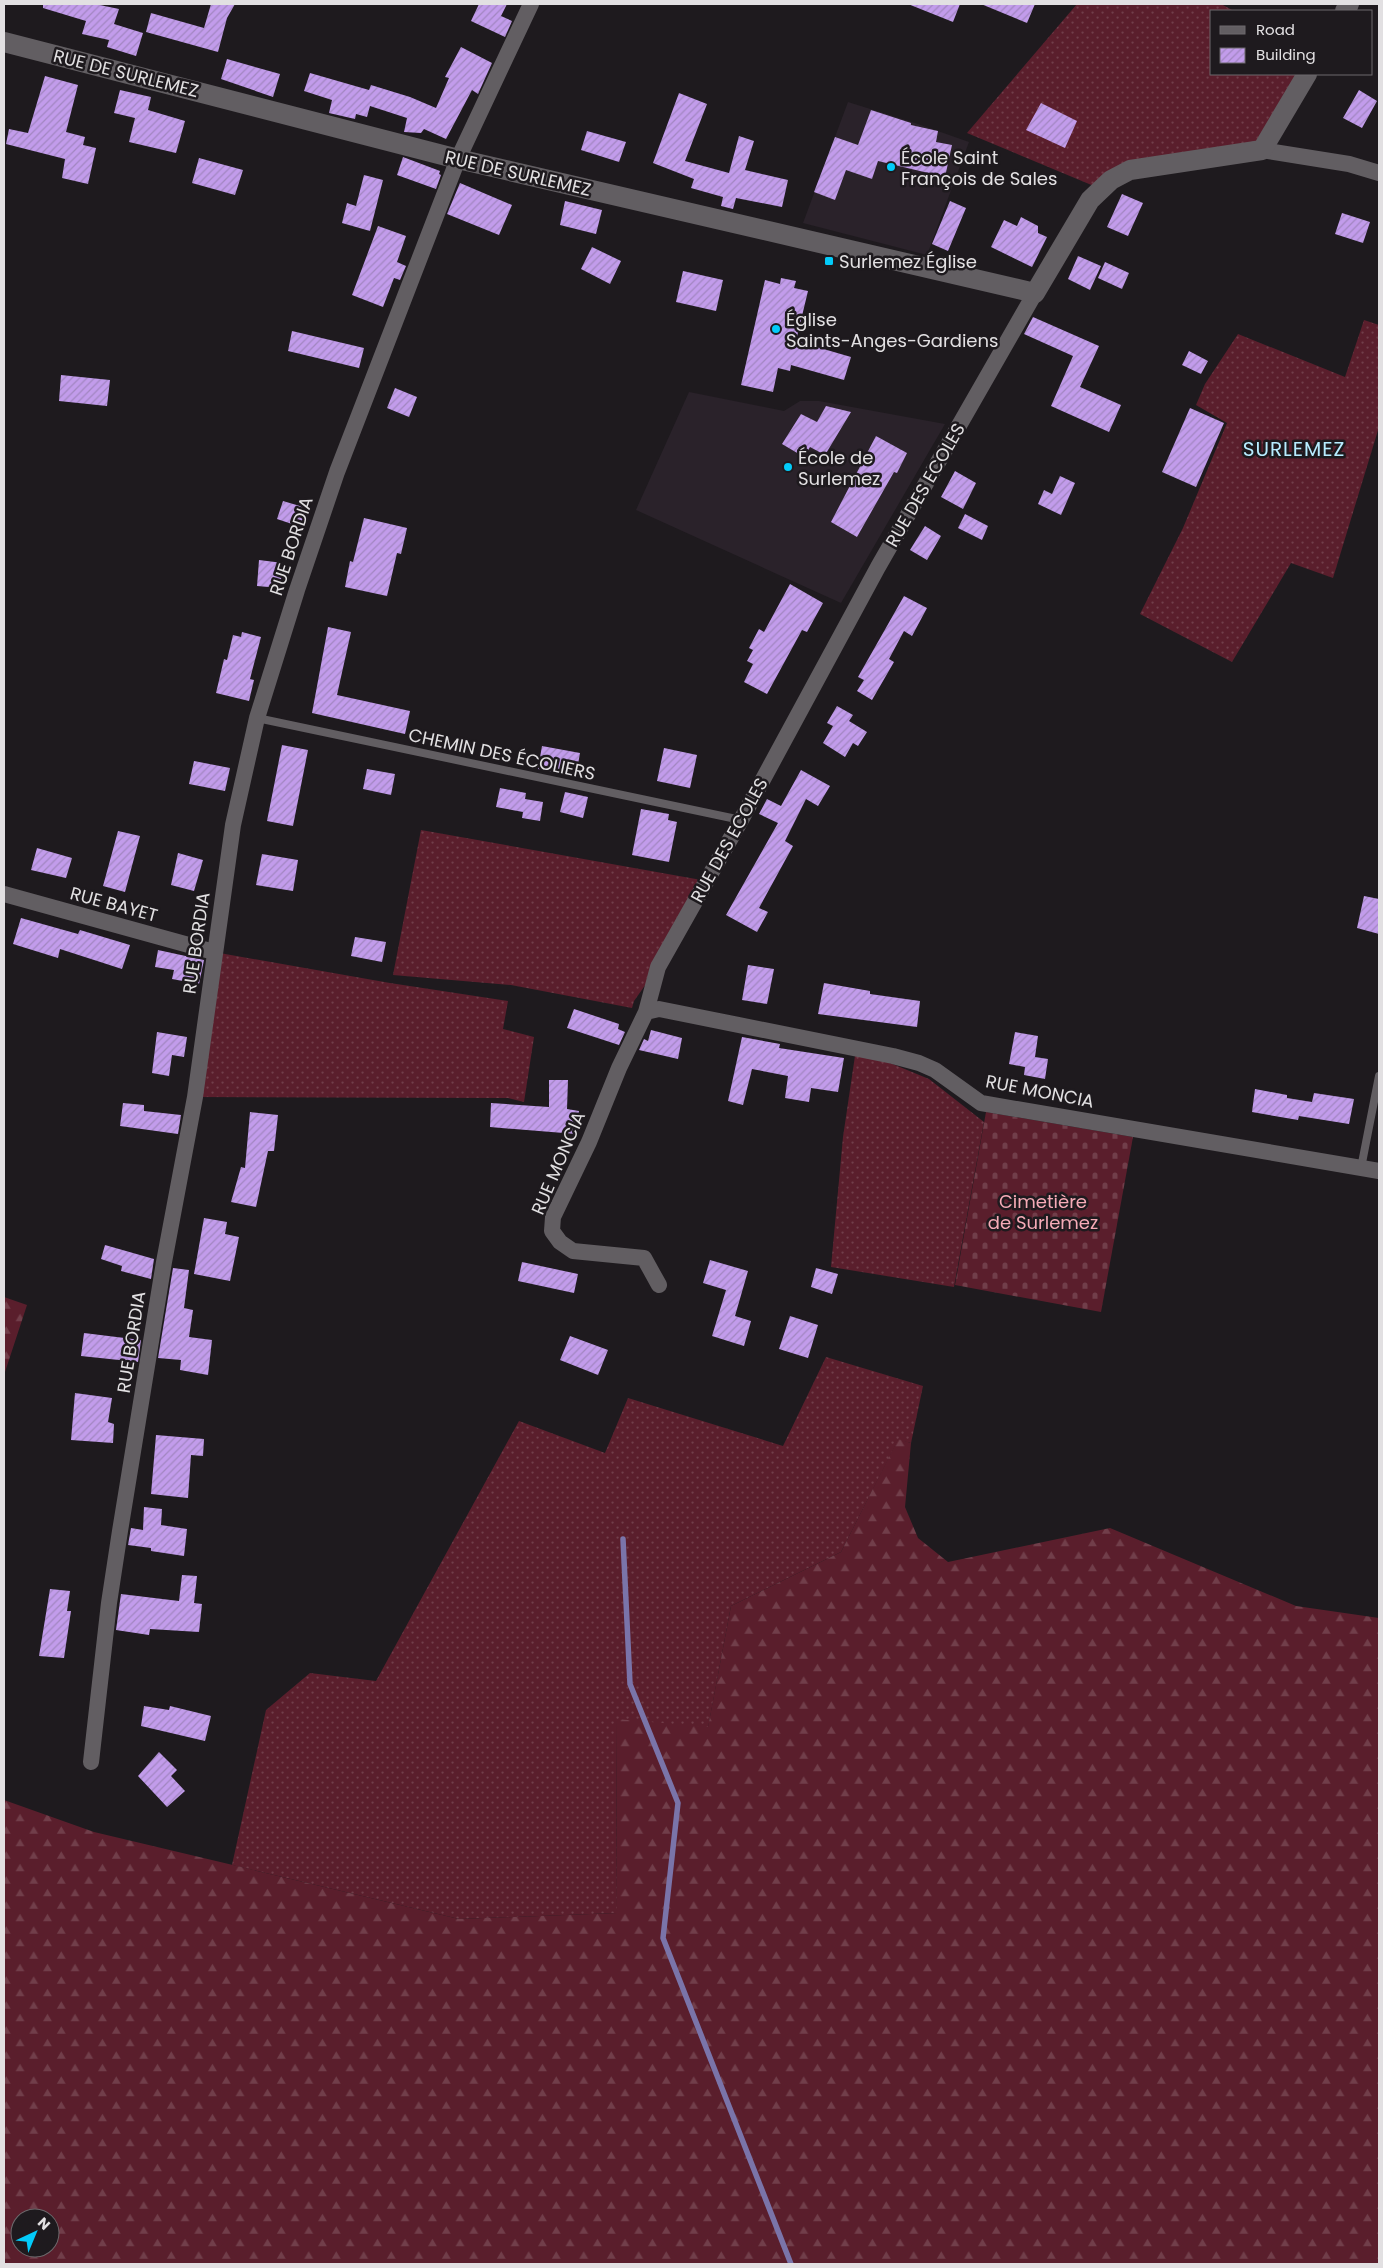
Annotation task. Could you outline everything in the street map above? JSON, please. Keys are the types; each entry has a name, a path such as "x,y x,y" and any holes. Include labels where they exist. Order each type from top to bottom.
{"street":[{"name":"RUE BORDIA","path":"91,1762 109,1603 164,1262 195,1097 233,825 257,718 297,590 337,472 458,159 531,4"},
{"name":"RUE DE SURLEMEZ","path":"4,42 458,159 1035,293"},
{"path":"1307,75 1262,150 1349,164 1379,173"},
{"name":"RUE DES ECOLES","path":"644,1014 658,967 741,820 878,567 1090,200 1111,180 1130,170 1262,150"},
{"name":"RUE BAYET","path":"4,894 214,952"},
{"name":"RUE MONCIA","path":"660,1285 644,1258 573,1251 560,1242 552,1231 553,1217 589,1142 619,1068 644,1014 659,1009 893,1056 935,1070 981,1103 1379,1171"}],"lane":[{"name":"CHEMIN DES ÉCOLIERS","path":"257,718 741,820"},
{"path":"1362,1168 1379,1076"}],"shaded area":[{"name":"École Saint François de Sales","path":"848,102 969,142 927,255 803,223"},
{"name":"École de Surlemez","path":"689,392 784,411 800,401 819,401 945,424 841,603 636,510"}],"green space":[{"path":"1077,4 1221,4 1232,10 1210,10 1210,75 1306,75 1262,150 1130,170 1101,189 967,133"},
{"path":"1364,320 1379,325 1379,427 1333,578 1291,563 1232,662 1140,614 1183,528 1227,423 1196,405 1205,384 1238,334 1345,377"},
{"path":"421,830 707,881 658,967 634,1001 632,1008 511,985 393,975"},
{"path":"214,952 390,983 508,1001 503,1029 534,1037 524,1102 508,1098 195,1097"},
{"path":"856,1049 929,1079 984,1122 954,1287 831,1267 843,1137"},
{"name":"Cimetière de Surlemez","path":"986,1112 1133,1137 1101,1312 955,1285"},
{"path":"4,1297 27,1305 4,1375"},
{"path":"826,1357 923,1386 911,1443 898,1440 841,1552 731,1606 708,1728 616,1720 617,1913 459,1919 232,1865 266,1710 310,1673 376,1681 519,1421 605,1453 628,1398 783,1446"},
{"path":"898,1439 911,1443 905,1507 918,1538 948,1562 1110,1528 1296,1606 1379,1618 1379,2264 4,2264 4,1800 94,1832 459,1919 617,1913 616,1719 708,1727 731,1606 841,1552"}],"building":[{"path":"43,4 95,4 119,9 114,24 143,33 136,56 107,47 109,40 82,34 86,21 43,8"},
{"path":"211,4 235,4 227,18 218,52 146,32 151,13 204,28"},
{"path":"479,4 507,4 501,16 512,21 505,37 471,21"},
{"path":"908,4 960,4 953,22"},
{"path":"981,4 1035,4 1027,23"},
{"path":"461,47 492,63 478,94 472,90 446,139 424,129 421,133 404,132 407,118 370,106 367,117 356,114 355,119 329,113 332,100 304,91 310,73 369,90 371,85 410,97 436,108 449,78 445,77"},
{"path":"227,59 280,74 273,97 221,79"},
{"path":"45,76 78,85 66,132 85,137 83,145 96,148 88,184 62,178 65,159 6,144 9,129 28,133"},
{"path":"120,90 151,97 148,110 185,121 176,153 129,142 135,118 114,113"},
{"path":"1359,90 1377,101 1362,128 1343,118"},
{"path":"679,93 707,104 685,161 729,173 739,136 754,141 745,170 788,180 782,207 736,198 733,209 721,206 723,197 691,188 694,179 653,163"},
{"path":"1041,103 1077,121 1065,148 1026,130"},
{"path":"871,110 911,123 911,125 938,131 936,142 952,145 945,177 878,161 872,179 846,170 835,200 814,192 835,137 858,145"},
{"path":"587,131 626,142 619,162 581,150"},
{"path":"403,157 440,171 439,174 441,175 436,189 397,175"},
{"path":"199,158 243,170 235,195 192,183"},
{"path":"364,175 383,180 370,231 342,223 347,203 356,206"},
{"path":"460,183 512,205 499,235 447,214"},
{"path":"1122,194 1143,203 1128,236 1107,227"},
{"path":"565,201 602,210 596,234 560,225"},
{"path":"950,201 966,208 948,251 932,244"},
{"path":"1342,213 1370,222 1363,243 1335,234"},
{"path":"1021,217 1038,226 1038,233 1047,237 1032,267 991,247 1004,220 1017,226"},
{"path":"378,226 406,236 397,262 406,266 400,280 394,278 383,307 352,295"},
{"path":"592,247 621,261 610,284 581,269"},
{"path":"1078,256 1101,266 1090,290 1068,279"},
{"path":"1105,262 1129,273 1122,289 1098,278"},
{"path":"683,271 723,280 716,311 676,302"},
{"name":"Église Saints-Anges-Gardiens","path":"781,278 796,281 794,288 808,291 796,341 851,357 844,380 791,365 790,371 778,368 773,392 741,385 765,280 780,284"},
{"path":"1033,317 1099,346 1080,387 1121,405 1109,432 1051,406 1073,356 1024,334"},
{"path":"292,331 364,348 359,368 288,351"},
{"path":"1189,351 1208,361 1201,374 1182,365"},
{"path":"61,375 110,380 107,406 59,401"},
{"path":"395,388 417,397 409,417 387,408"},
{"path":"826,406 851,412 825,455 810,447 804,457 782,444 801,414 817,422"},
{"path":"1190,408 1224,423 1196,487 1162,472"},
{"path":"876,436 907,453 897,473 894,472 857,537 831,522"},
{"path":"955,471 976,483 963,509 941,497"},
{"path":"1060,476 1075,483 1061,515 1038,504 1044,490 1052,494"},
{"path":"283,501 310,509 304,528 277,519"},
{"path":"965,514 988,526 982,540 958,528"},
{"path":"364,518 407,528 401,554 397,553 387,596 345,587 350,561 353,562"},
{"path":"925,526 941,536 927,560 910,550"},
{"path":"259,560 283,563 280,588 257,586"},
{"path":"790,584 823,603 807,632 802,630 767,694 744,682 753,664 747,661 753,650 749,648 759,629 764,632"},
{"path":"904,596 927,608 912,636 904,631 889,659 894,662 872,700 857,691 864,680 858,677"},
{"path":"328,627 351,632 337,695 410,711 405,734 312,713"},
{"path":"242,632 261,637 250,679 254,680 249,701 216,693 224,659 227,660 233,635 241,637"},
{"path":"837,706 853,715 849,721 867,732 858,746 853,743 845,757 823,743 833,726 827,723"},
{"path":"282,745 308,750 293,826 267,821"},
{"path":"542,746 580,753 576,776 538,769"},
{"path":"664,748 697,755 690,788 657,781"},
{"path":"194,761 230,768 225,791 189,784"},
{"path":"367,769 395,774 391,795 363,789"},
{"path":"801,770 830,786 818,806 806,799 785,841 793,846 759,908 768,912 757,932 726,915 778,823 759,814 767,799 781,806"},
{"path":"500,788 526,793 525,799 543,802 540,821 522,818 523,812 496,807"},
{"path":"565,792 588,797 583,818 560,812"},
{"path":"641,809 669,814 668,820 677,822 669,862 632,855"},
{"path":"118,831 140,836 125,892 103,886"},
{"path":"37,848 72,858 66,878 31,870"},
{"path":"178,853 203,860 194,891 171,885"},
{"path":"262,854 298,860 293,891 256,885"},
{"path":"1364,896 1379,899 1379,934 1357,928"},
{"path":"21,918 78,934 80,930 130,945 122,969 60,949 58,958 13,944"},
{"path":"355,937 386,942 382,962 351,956"},
{"path":"158,950 204,960 199,984 172,979 174,970 155,967"},
{"path":"748,965 774,969 767,1004 742,1000"},
{"path":"824,983 870,991 870,994 920,1001 917,1027 818,1014"},
{"path":"574,1009 619,1024 618,1029 625,1032 619,1045 567,1028"},
{"path":"651,1030 682,1038 678,1059 639,1050 644,1039 648,1041"},
{"path":"157,1032 187,1037 184,1057 172,1055 169,1076 152,1073"},
{"path":"1015,1032 1038,1036 1035,1057 1048,1059 1045,1079 1024,1075 1025,1067 1009,1064"},
{"path":"742,1037 780,1044 779,1048 844,1058 838,1092 811,1088 809,1102 785,1098 788,1076 752,1069 743,1105 728,1101"},
{"path":"549,1080 568,1080 567,1109 579,1111 576,1134 490,1127 491,1103 549,1107"},
{"path":"1255,1089 1287,1095 1287,1098 1312,1102 1314,1093 1354,1099 1349,1124 1299,1116 1298,1120 1252,1112"},
{"path":"123,1103 144,1105 144,1111 181,1115 178,1134 120,1126"},
{"path":"250,1112 278,1115 274,1151 268,1151 256,1207 231,1202 241,1167 245,1168"},
{"path":"204,1218 227,1222 225,1234 239,1237 230,1281 194,1274"},
{"path":"105,1245 154,1259 151,1279 121,1271 122,1266 101,1259"},
{"path":"710,1260 748,1271 735,1316 751,1321 744,1346 712,1336 726,1290 703,1283"},
{"path":"522,1262 578,1274 574,1293 518,1281"},
{"path":"173,1268 189,1270 184,1308 193,1310 189,1337 212,1340 208,1375 180,1370 181,1360 158,1358"},
{"path":"816,1268 838,1274 832,1294 811,1287"},
{"path":"790,1316 818,1325 808,1358 779,1349"},
{"path":"84,1333 141,1340 138,1362 81,1356"},
{"path":"570,1336 608,1350 598,1375 560,1360"},
{"path":"75,1393 112,1398 108,1422 114,1424 113,1443 71,1440"},
{"path":"156,1435 204,1439 203,1456 191,1455 188,1498 151,1494"},
{"path":"144,1507 162,1509 161,1525 187,1529 184,1556 128,1545 131,1528 143,1530"},
{"path":"182,1575 197,1576 194,1603 202,1604 199,1632 150,1629 149,1635 116,1630 121,1594 179,1601"},
{"path":"50,1589 70,1591 67,1611 71,1611 64,1658 39,1656"},
{"path":"144,1706 169,1710 170,1706 211,1716 205,1741 141,1726"},
{"path":"159,1752 177,1770 171,1776 185,1791 167,1807 138,1776"}],"waterway":[{"path":"623,1539 630,1684 678,1803 663,1938 791,2264"}],"place":[{"name":"École Saint François de Sales","path":"891,167"},
{"name":"Surlemez Église","path":"829,261"},
{"name":"Église Saints-Anges-Gardiens","path":"776,329"},
{"name":"École de Surlemez","path":"788,467"}],"district":[{"name":"SURLEMEZ","path":"1294,449"}]}
